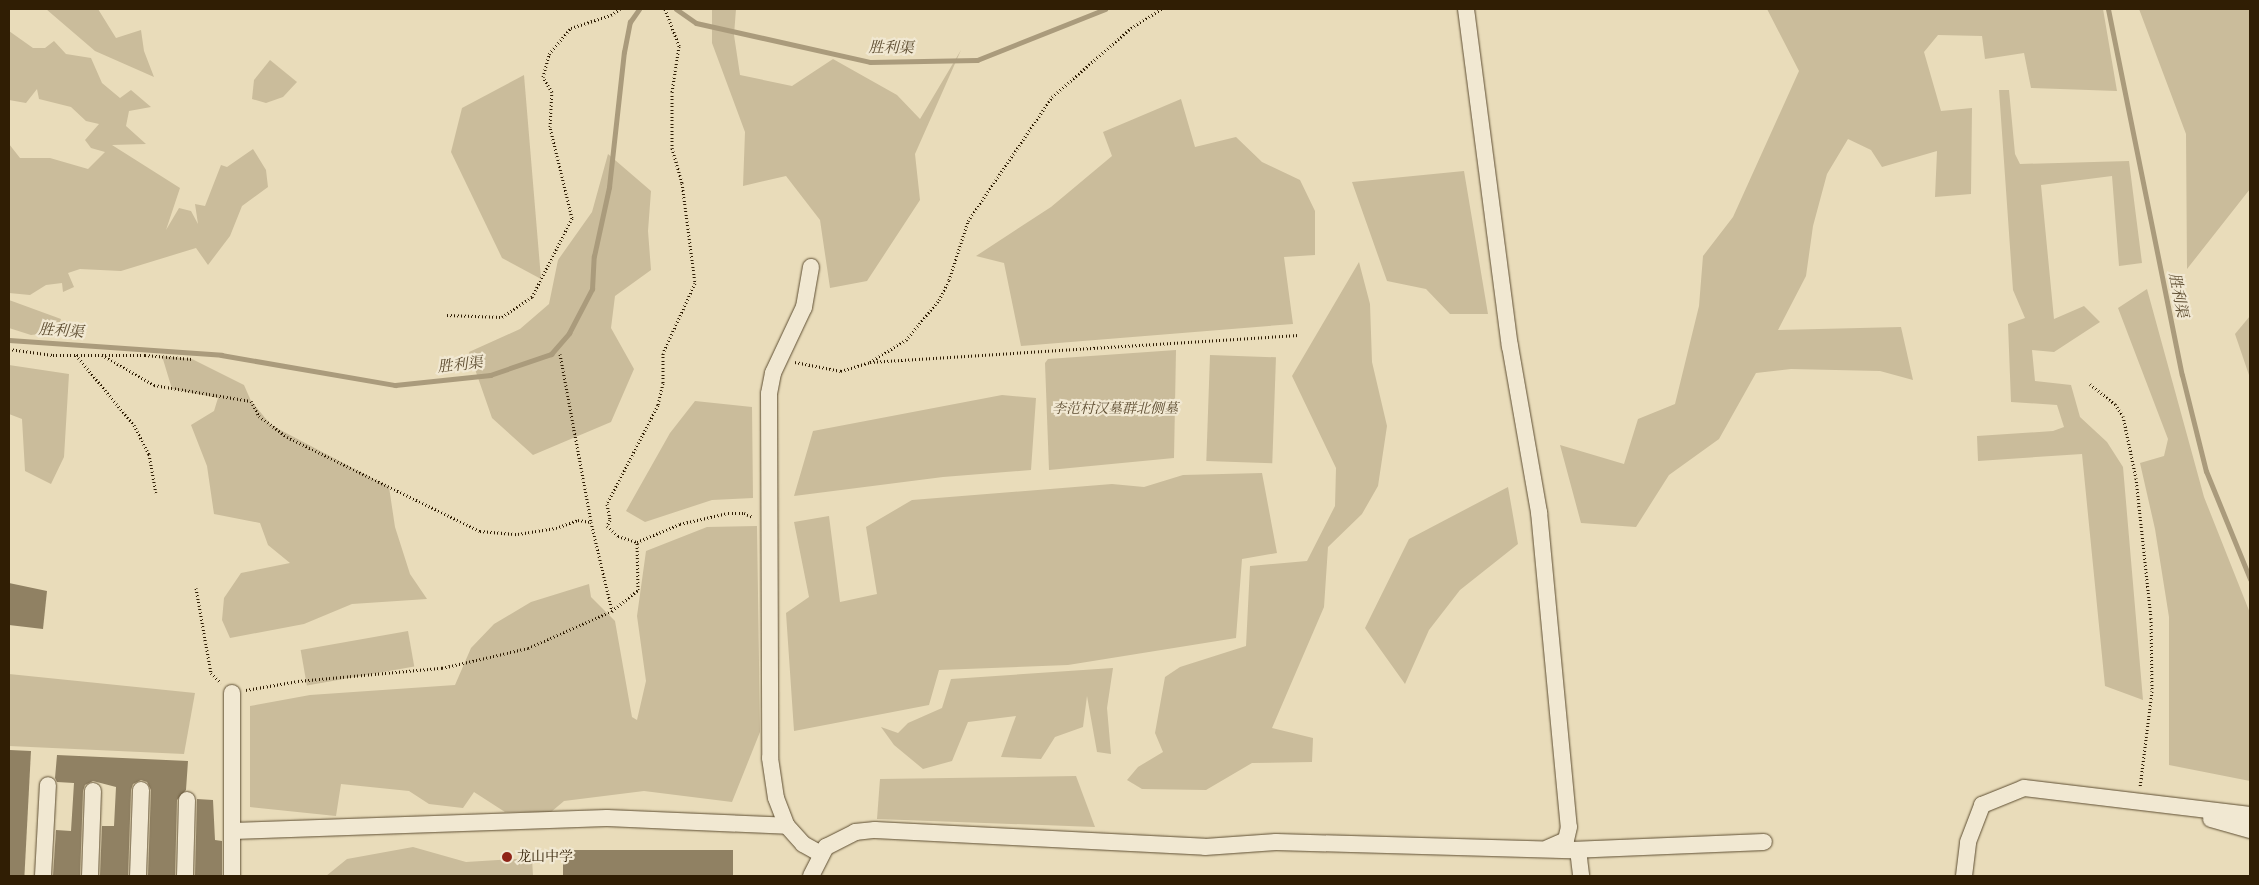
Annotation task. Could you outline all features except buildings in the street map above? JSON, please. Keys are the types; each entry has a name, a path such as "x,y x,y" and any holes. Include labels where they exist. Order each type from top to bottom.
{"street":[{"path":"1466,9 1510,346 1539,512 1569,827 1562,844 1536,849"},
{"path":"811,266 804,307 783,350 769,394 770,769 776,798 787,826 803,844 821,854"},
{"path":"232,693 232,876"},
{"path":"43,876 48,785"},
{"path":"1964,876 1968,842 1982,805 2024,788 2250,815"},
{"path":"138,876 141,790"},
{"path":"90,876 93,791"},
{"path":"185,876 187,800"},
{"path":"2163,805 2250,830"},
{"path":"233,831 606,818 787,826"},
{"path":"811,876 821,854 835,840 855,832 875,830 1205,847 1276,842 1578,850 1764,842"},
{"path":"1578,850 1581,876"}],"path":[{"path":"447,315 502,317 532,297 572,218 550,127 552,92 543,77 549,54 571,28 611,15 620,9"},
{"path":"665,9 679,46 672,92 672,148 682,184 695,283 664,353 663,383 658,405 607,504 610,520 608,526 618,536 636,542 680,524 728,513 744,513 769,527"},
{"path":"870,362 906,340 939,300 949,280 968,221 1052,97 1131,28 1162,9"},
{"path":"783,350 789,361 841,371 870,362 1298,335"},
{"path":"9,349 192,359"},
{"path":"76,354 134,425 149,454 156,492"},
{"path":"560,354 592,522 612,611"},
{"path":"102,355 154,385 251,401 259,416 287,437 480,531 518,534 556,528 578,520 592,522"},
{"path":"2090,384 2116,404 2123,416 2136,478 2151,618 2152,691 2147,750 2136,802"},
{"path":"196,588 211,673 232,693 298,681 442,668 528,648 612,611 638,590 636,542"}],"green space":[{"path":"46,9 98,9 116,38 141,30 144,51 154,77 95,51"},
{"path":"712,9 736,9 734,35 740,75 792,86 833,59 897,95 920,119 961,50 915,154 920,200 867,281 830,288 820,220 786,176 743,186 745,132 712,43"},
{"path":"1767,9 2103,9 2117,91 2031,88 2024,53 1985,59 1982,36 1938,35 1924,52 1941,111 1972,108 1971,194 1935,197 1937,151 1882,167 1871,150 1848,139 1827,174 1813,226 1806,276 1778,330 1901,327 1913,380 1880,371 1791,369 1756,373 1719,439 1669,475 1636,527 1581,523 1560,445 1624,464 1638,419 1675,404 1699,306 1703,256 1733,217 1799,71"},
{"path":"2139,9 2250,9 2250,189 2187,269 2186,134"},
{"path":"9,31 33,48 45,48 54,41 66,54 91,58 102,83 120,98 131,90 151,107 129,111 126,126 146,144 112,145 180,188 166,230 179,208 191,211 198,224 195,204 205,206 221,165 227,167 253,149 266,170 268,187 242,206 230,236 208,265 196,248 121,271 80,269 68,273 74,287 63,292 62,283 46,285 30,295 9,293 9,144 20,158 50,158 88,169 105,152 91,148 85,140 99,124 86,121 71,107 39,99 37,89 26,103 9,100"},
{"path":"270,60 297,82 283,97 266,103 252,99 254,80"},
{"path":"524,75 541,279 502,258 451,152 462,108"},
{"path":"1999,90 2009,90 2015,154 2020,164 2129,161 2142,263 2119,266 2112,176 2041,185 2054,319 2084,306 2100,322 2054,352 2032,350 2035,381 2071,385 2080,417 2107,442 2123,467 2143,700 2105,686 2082,454 1978,461 1977,436 2053,431 2064,427 2057,405 2011,402 2008,324 2025,318 2013,290"},
{"path":"1181,99 1195,147 1236,137 1262,162 1300,180 1315,211 1315,255 1284,257 1293,324 1021,346 1004,263 976,256 1051,207 1112,156 1103,132"},
{"path":"608,154 651,191 648,231 651,270 615,296 611,328 634,369 611,422 533,455 492,418 469,352 520,329 549,304 558,260 592,212"},
{"path":"1464,171 1488,314 1450,314 1426,289 1387,281 1352,182"},
{"path":"1359,262 1370,304 1372,362 1387,426 1378,486 1362,514 1328,547 1324,607 1272,728 1313,738 1312,762 1252,763 1206,790 1142,789 1127,780 1138,767 1163,752 1155,733 1165,677 1180,667 1246,646 1250,566 1307,561 1335,506 1336,468 1292,376"},
{"path":"2147,289 2204,497 2250,613 2250,781 2169,765 2169,617 2155,529 2140,463 2164,456 2168,439 2118,308"},
{"path":"9,300 61,319 56,332 31,335 9,328"},
{"path":"2250,316 2250,378 2235,334"},
{"name":"李范村汉墓群北侧墓","path":"1176,350 1174,458 1049,470 1045,363 1048,359"},
{"path":"1210,355 1276,357 1272,463 1206,461"},
{"path":"162,356 192,359 244,385 251,401 271,425 389,487 395,527 410,574 427,599 352,604 304,624 230,638 222,620 224,598 241,573 290,563 268,545 260,523 214,514 207,466 191,425 214,411 218,398 172,389"},
{"path":"9,365 69,374 64,457 51,484 25,471 22,419 9,414"},
{"path":"1002,395 1036,398 1031,470 943,477 794,496 813,431"},
{"path":"695,401 752,407 753,498 712,500 645,522 626,511 670,433"},
{"path":"1262,473 1277,553 1242,559 1236,638 1068,665 939,670 929,705 794,731 786,613 809,597 794,522 829,516 840,602 877,594 866,527 912,500 1112,484 1144,487 1183,475"},
{"path":"1508,487 1518,544 1460,590 1429,630 1405,684 1365,628 1409,539"},
{"path":"757,526 760,732 732,802 644,791 564,801 551,812 505,812 474,792 463,808 429,804 409,791 341,784 336,816 250,807 250,706 310,695 455,685 471,648 494,624 531,602 589,584 591,597 615,621 632,717 637,720 646,681 637,616 646,551 707,527"},
{"path":"408,631 414,666 307,685 301,650"},
{"path":"1113,668 1107,708 1111,754 1097,752 1087,696 1083,727 1055,737 1041,759 1001,757 1016,716 968,722 952,761 923,769 894,745 881,727 898,733 908,723 942,708 951,679"},
{"path":"9,674 195,693 184,754 9,746"},
{"path":"1076,776 1095,827 877,819 880,779"},
{"path":"413,847 466,862 532,858 533,876 326,876 347,859"}],"waterway":[{"name":"胜利渠","path":"9,340 221,355 395,385 490,375 551,354 569,333 592,289 594,256 609,187 624,52 630,22 639,9"},
{"name":"胜利渠","path":"676,9 696,23 870,62 977,60 1105,9"},
{"name":"胜利渠","path":"2108,9 2182,375 2206,471 2250,579"}],"place":[{"name":"龙山中学","path":"507,857"}]}
